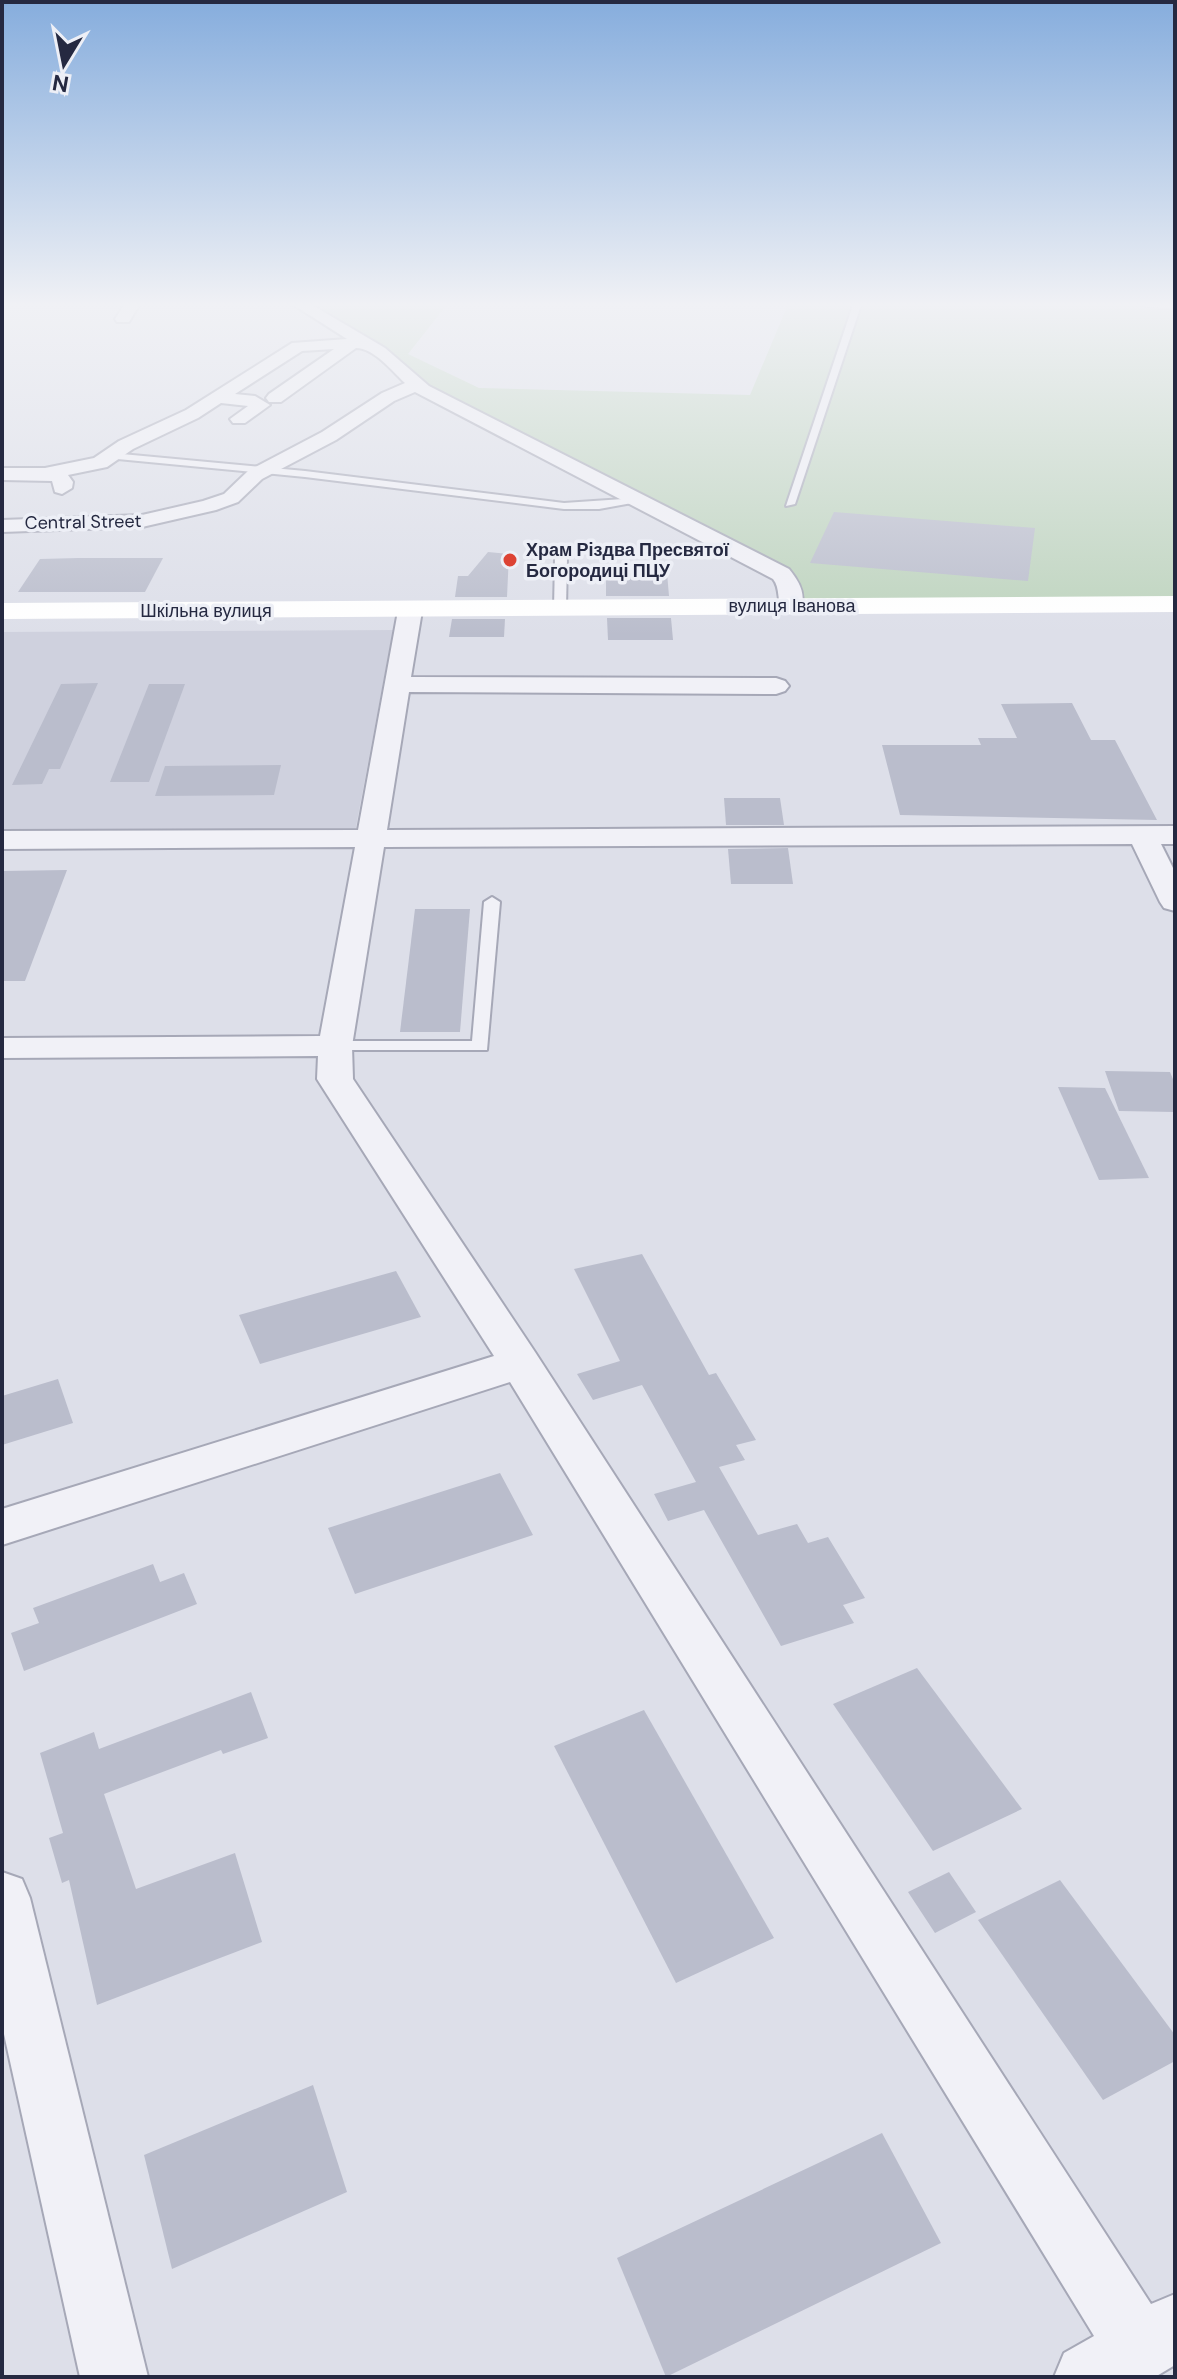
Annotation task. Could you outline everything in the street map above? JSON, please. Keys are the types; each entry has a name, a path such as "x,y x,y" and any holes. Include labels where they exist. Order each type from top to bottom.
{"street":[{"path":"11,524 126,445 193,413"},
{"path":"239,419 248,413"},
{"name":"Central Street","path":"11,524 159,519 231,498 262,470 329,436 364,413"},
{"path":"469,413 781,574 790,585 791,606"},
{"path":"46,474 106,459"},
{"path":"2,474 46,474 59,477 64,486"},
{"name":"вулиця Іванова","path":"410,611 1175,604"},
{"name":"Шкільна вулиця","path":"2,611 410,611"},
{"path":"410,611 335,1046 335,1079 520,1363 1134,2350"},
{"path":"397,684 776,686"},
{"path":"1142,835 1175,902"},
{"path":"2,840 1175,835"},
{"path":"2,1048 335,1046"},
{"path":"2,1527 520,1363"},
{"path":"2,1898 114,2377"}],"lane":[{"path":"790,504 821,413"},
{"path":"106,459 262,470 499,495 564,506 638,501"},
{"path":"560,609 561,558"},
{"path":"335,1046 481,1046 492,902"}],"shaded area":[{"path":"393,630 355,832 2,834 2,632"}],"green space":[{"path":"475,413 1175,413 1175,604 791,606 790,585"}],"building":[{"path":"834,512 1035,528 1028,581 810,563"},
{"path":"488,552 509,554 507,597 455,597 458,576 468,576"},
{"path":"163,558 145,592 18,592 40,559"},
{"path":"606,573 667,573 669,596 606,596"},
{"path":"607,618 671,618 673,640 608,640"},
{"path":"452,619 505,619 504,637 449,637"},
{"path":"98,683 60,769 49,769 42,784 12,785 61,684"},
{"path":"149,684 185,684 149,782 110,782"},
{"path":"1072,703 1091,740 1115,740 1157,820 900,815 882,745 981,745 978,738 1017,738 1001,704"},
{"path":"281,765 274,795 155,796 165,766"},
{"path":"724,798 780,798 784,825 726,825"},
{"path":"788,848 793,884 731,884 728,849"},
{"path":"67,870 25,981 2,981 2,871"},
{"path":"415,909 470,909 460,1032 400,1032"},
{"path":"1105,1071 1170,1072 1175,1084 1175,1112 1119,1111"},
{"path":"1058,1087 1105,1088 1149,1178 1099,1180"},
{"path":"642,1254 709,1375 716,1373 756,1440 736,1445 745,1460 719,1467 758,1535 797,1524 808,1543 828,1537 865,1598 843,1605 854,1623 781,1646 704,1510 668,1521 654,1494 696,1482 642,1385 593,1400 577,1374 620,1361 574,1269"},
{"path":"396,1271 421,1317 260,1364 239,1315"},
{"path":"58,1379 73,1423 2,1445 2,1396"},
{"path":"500,1473 533,1535 355,1594 328,1528"},
{"path":"153,1564 160,1582 184,1573 197,1604 24,1671 11,1633 39,1623 33,1608"},
{"path":"917,1668 1022,1809 933,1851 833,1704"},
{"path":"251,1692 268,1738 223,1754 221,1750 104,1794 136,1889 235,1853 262,1942 97,2005 69,1880 62,1883 49,1838 63,1833 40,1753 94,1732 99,1749"},
{"path":"644,1710 774,1938 676,1983 554,1746"},
{"path":"949,1872 976,1912 935,1933 908,1892"},
{"path":"1060,1880 1175,2035 1175,2061 1103,2100 978,1920"},
{"path":"313,2085 347,2192 172,2269 144,2155"},
{"path":"882,2133 941,2243 666,2377 617,2258"}],"place":[{"name":"Храм Різдва Пресвятої Богородиці ПЦУ","path":"510,560"}]}
